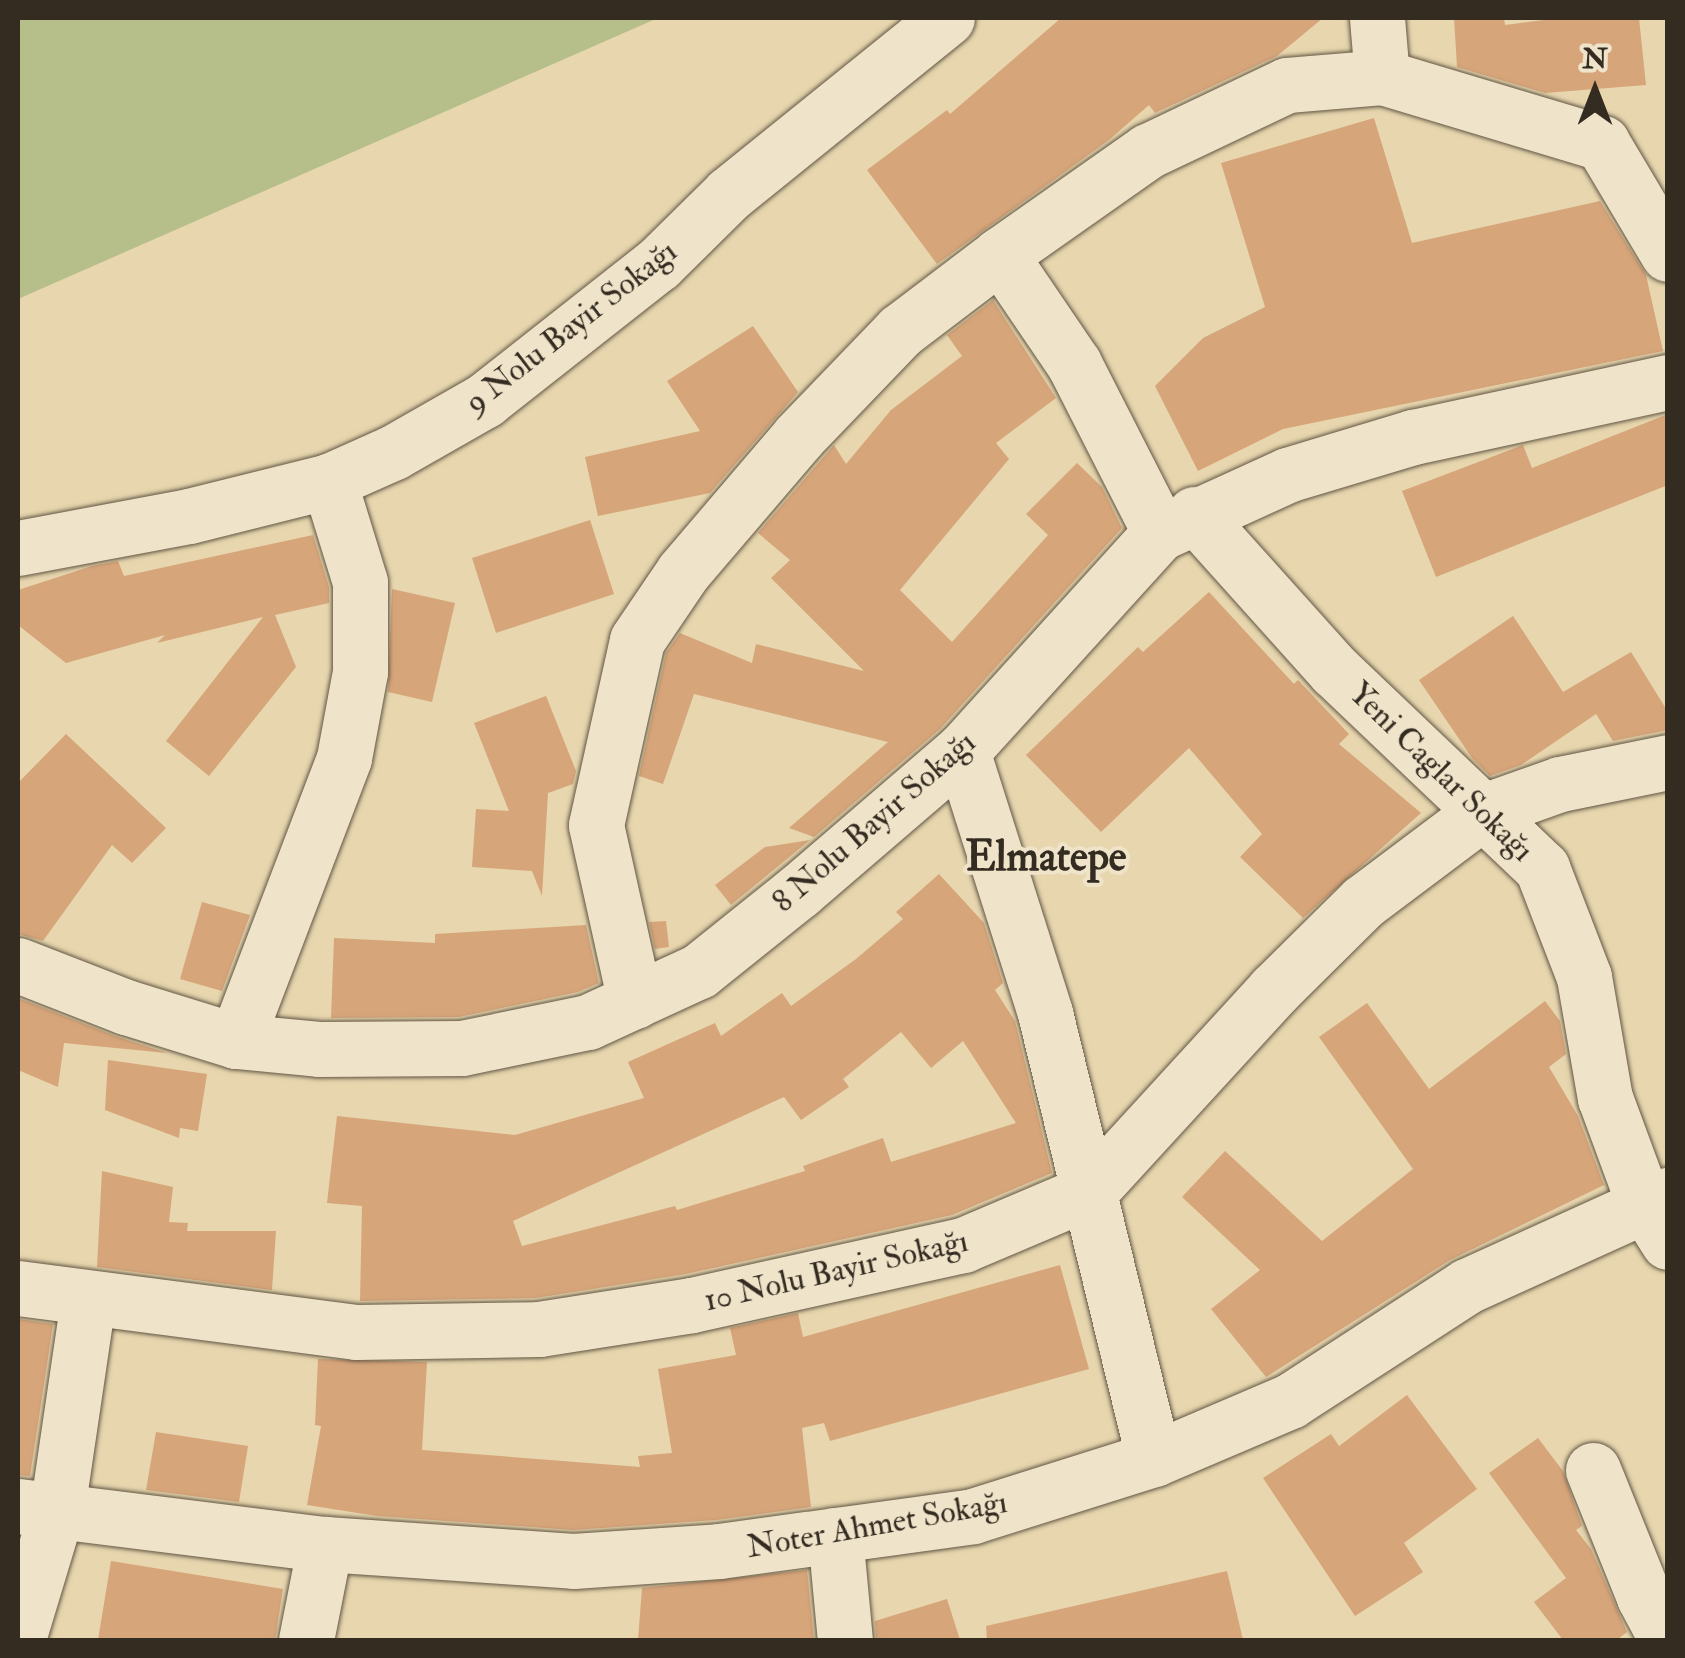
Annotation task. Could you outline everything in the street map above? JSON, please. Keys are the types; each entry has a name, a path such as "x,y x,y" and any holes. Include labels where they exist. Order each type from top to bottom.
{"street":[{"name":"9 Nolu Bayir Sokağı","path":"18,548 189,516 329,481 394,452 486,400 643,276 729,194 947,18"},
{"path":"1376,18 1382,77"},
{"path":"635,1001 596,825 637,640 683,572 799,436 900,331 1000,255 1148,152 1287,84 1382,77 1602,143 1668,254"},
{"name":"Yeni Caglar Sokağı","path":"1000,255 1177,524 1542,868 1584,976 1605,1098 1660,1214"},
{"name":"8 Nolu Bayir Sokağı","path":"18,965 126,1007 236,1041 319,1049 462,1048 588,1022 700,970 962,751 1177,524 1287,476 1414,437 1668,382"},
{"path":"236,1041 344,758 360,672 360,582 329,481"},
{"path":"962,751 1045,1013 1154,1459"},
{"name":"10 Nolu Bayir Sokağı","path":"18,1288 356,1332 539,1329 692,1305 963,1245 1090,1191 1274,990 1363,902 1484,811 1560,784 1668,762"},
{"name":"Noter Ahmet Sokağı","path":"38,1508 325,1544 573,1561 719,1551 973,1516 1154,1459 1290,1401 1467,1286 1660,1214"},
{"path":"18,1639 38,1508 88,1299"},
{"path":"1592,1470 1644,1597 1667,1640"},
{"path":"835,1535 845,1640"},
{"path":"306,1640 325,1544"}],"green space":[{"path":"18,18 658,18 18,299"}],"building":[{"path":"1061,18 1323,18 1277,56 1155,113 1149,105 1109,140 937,264 867,170 947,110 950,114"},
{"path":"1454,18 1504,18 1505,25 1560,18 1639,18 1646,85 1545,93 1457,67"},
{"path":"1374,118 1412,243 1600,201 1646,275 1663,351 1283,429 1198,471 1155,386 1203,338 1265,307 1221,163"},
{"path":"993,300 1056,398 996,443 1009,459 900,590 952,642 1048,535 1026,514 1077,463 1102,487 1122,528 940,729 814,837 789,828 888,742 694,694 663,784 639,776 666,653 680,633 752,663 756,644 864,671 771,578 790,560 758,533 834,445 846,464 891,410 962,356 947,335"},
{"path":"753,326 798,392 710,493 598,516 585,457 700,431 667,381"},
{"path":"1668,414 1668,485 1436,577 1402,491 1523,445 1532,468"},
{"path":"590,520 614,594 496,633 472,558"},
{"path":"313,535 329,587 329,603 275,615 296,667 209,776 166,741 263,617 157,643 165,635 66,663 18,625 18,590 92,566 118,561 124,576"},
{"path":"392,589 455,603 432,702 388,692"},
{"path":"1209,592 1294,684 1298,680 1349,734 1339,744 1421,813 1303,918 1240,857 1262,834 1189,748 1101,832 1026,755 1138,647 1143,652"},
{"path":"1513,616 1563,692 1631,652 1668,712 1668,730 1613,741 1596,714 1521,765 1490,776 1472,758 1419,680"},
{"path":"546,696 576,771 573,784 548,793 542,896 532,871 472,867 476,809 509,811 474,723"},
{"path":"66,734 166,828 132,863 112,845 43,941 18,934 18,783"},
{"path":"810,840 731,905 715,885 765,847"},
{"path":"939,874 984,923 1003,983 995,990 1015,1021 1052,1173 952,1215 686,1274 536,1298 360,1301 362,1206 327,1203 337,1116 515,1135 644,1098 628,1062 715,1023 721,1036 782,993 791,1006 903,919 896,912","holes":["901,1032 931,1068 963,1041 1016,1123 891,1162 883,1138 803,1166 805,1171 677,1210 675,1206 522,1246 513,1221 784,1097 801,1120 849,1087 843,1079"]},
{"path":"202,902 250,915 222,991 180,979"},
{"path":"666,921 669,947 655,949 649,922"},
{"path":"586,925 599,983 578,992 459,1017 331,1018 334,938 435,943 435,934"},
{"path":"18,998 167,1053 64,1043 58,1087 18,1070"},
{"path":"1545,1001 1560,1021 1566,1054 1549,1067 1578,1116 1604,1185 1450,1260 1266,1377 1211,1309 1260,1270 1182,1197 1225,1151 1322,1241 1413,1169 1319,1037 1367,1003 1429,1089"},
{"path":"108,1060 207,1074 198,1131 180,1128 179,1138 105,1110"},
{"path":"102,1171 173,1187 169,1222 188,1223 187,1231 276,1231 272,1290 97,1267"},
{"path":"1060,1265 1089,1369 830,1441 824,1423 802,1428 811,1507 716,1520 573,1530 377,1516 307,1505 321,1426 315,1425 318,1359 427,1362 422,1450 640,1467 638,1456 672,1453 658,1369 736,1355 730,1328 798,1313 803,1337"},
{"path":"18,1319 53,1324 30,1476 18,1475"},
{"path":"1407,1395 1477,1489 1404,1543 1423,1572 1355,1616 1263,1478 1331,1434 1339,1446"},
{"path":"156,1432 248,1446 239,1502 146,1490"},
{"path":"1538,1438 1563,1471 1582,1526 1576,1530 1591,1549 1627,1632 1617,1640 1563,1640 1534,1602 1566,1578 1489,1473"},
{"path":"111,1561 283,1589 275,1640 98,1640"},
{"path":"807,1570 814,1640 638,1640 642,1588"},
{"path":"1227,1571 1243,1640 987,1640 986,1626"},
{"path":"947,1599 960,1640 876,1640 875,1621"}],"district":[{"name":"Elmatepe","path":"1046,857"}]}
